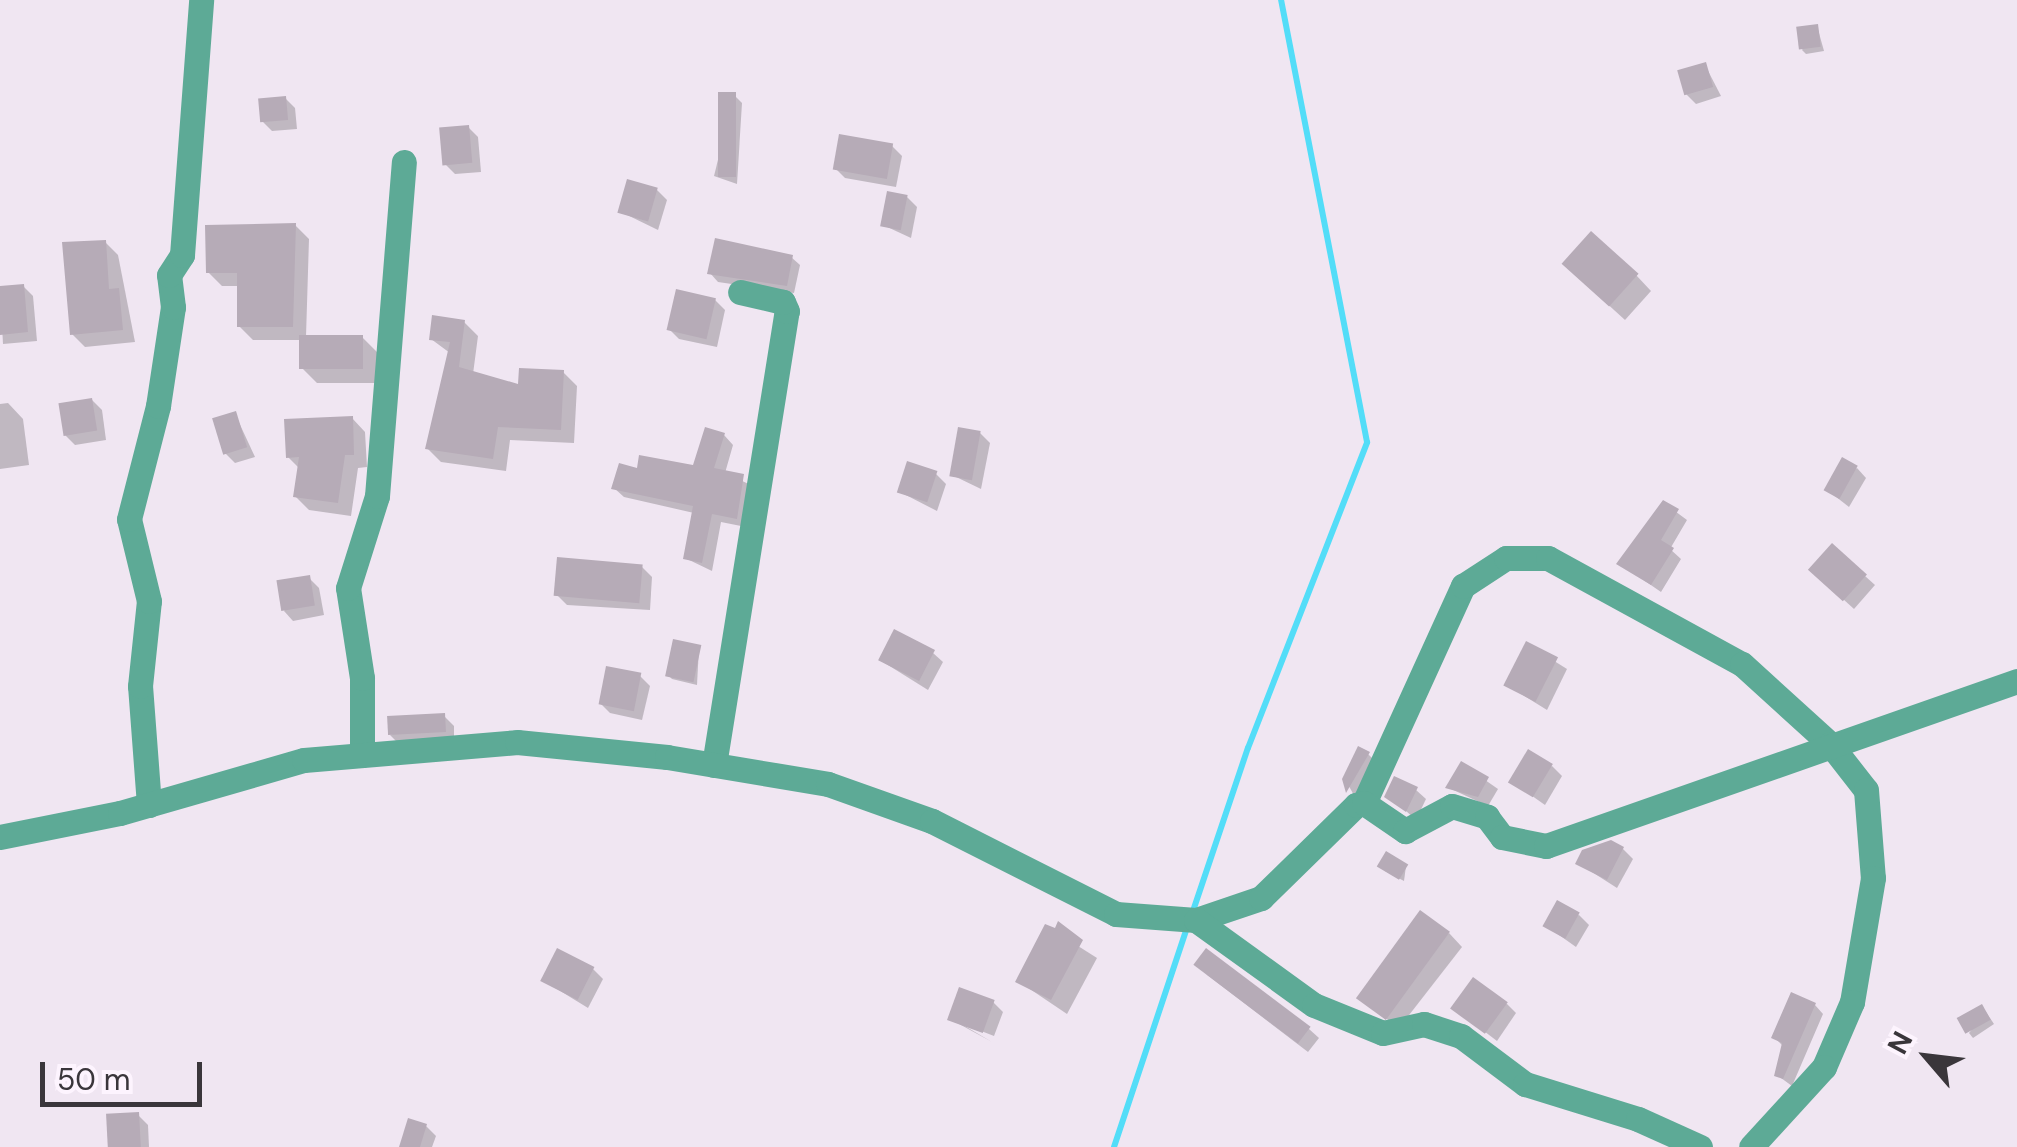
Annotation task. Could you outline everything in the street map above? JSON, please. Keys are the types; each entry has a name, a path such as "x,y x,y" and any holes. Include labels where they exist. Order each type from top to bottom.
{"street":[{"path":"150,805 140,686 148,602 129,520 158,406 173,307 169,275 182,255 201,0"},
{"path":"362,755 362,678 348,588 377,496 404,162"},
{"path":"714,765 787,311 783,302 740,292"},
{"path":"0,837 150,805 304,760 517,742 714,765 828,784 932,822 1116,914 1196,920 1260,898 1364,802 1463,586 1506,558 1548,558 1742,664 1830,744 1866,790 1873,878 1852,1002 1824,1067 1751,1147"},
{"path":"1364,802 1404,831 1452,806 1487,817 1502,837 1546,846 2017,681"},
{"path":"1196,920 1314,1005 1383,1033 1424,1024 1461,1036 1525,1084 1638,1119 1700,1147"}],"building":[{"path":"1818,24 1821,47 1799,50 1796,27"},
{"path":"1706,62 1713,87 1684,95 1677,70"},
{"path":"718,92 736,92 736,177 718,177"},
{"path":"286,96 288,120 260,122 258,98"},
{"path":"469,125 472,163 442,165 439,128"},
{"path":"839,134 893,144 887,179 833,169"},
{"path":"627,179 658,188 648,221 617,213"},
{"path":"887,191 908,195 901,230 880,226"},
{"path":"296,223 293,327 237,327 237,273 206,273 205,225"},
{"path":"1591,231 1639,274 1609,307 1562,264"},
{"path":"715,238 793,255 787,286 707,274"},
{"path":"106,240 109,289 119,288 123,330 70,335 62,242"},
{"path":"24,284 28,332 0,335 0,286"},
{"path":"676,289 716,298 707,339 667,330"},
{"path":"432,315 465,320 459,367 518,384 519,368 564,370 561,430 498,427 493,459 425,449 450,342 429,340"},
{"path":"299,335 363,335 363,369 299,369"},
{"path":"92,398 97,431 64,436 58,403"},
{"path":"236,411 247,447 223,455 212,418"},
{"path":"353,416 354,455 345,455 338,503 293,497 299,457 286,458 284,419"},
{"path":"705,427 725,433 714,468 744,474 737,519 712,514 702,563 683,559 693,506 611,489 619,463 637,468 639,455 693,465"},
{"path":"958,427 981,431 972,480 949,476"},
{"path":"1842,457 1858,466 1839,499 1824,490"},
{"path":"907,461 937,471 927,502 897,492"},
{"path":"1663,500 1679,509 1661,540 1674,548 1651,585 1616,564"},
{"path":"1832,543 1867,574 1843,601 1808,570"},
{"path":"557,557 643,564 639,603 554,596"},
{"path":"310,575 315,606 281,611 276,580"},
{"path":"894,629 935,650 919,681 878,660"},
{"path":"673,639 701,645 693,682 665,676"},
{"path":"1526,641 1558,657 1535,702 1503,686"},
{"path":"606,666 641,673 634,711 599,704"},
{"path":"445,713 446,732 388,735 387,716"},
{"path":"1358,746 1370,752 1346,793 1342,779"},
{"path":"1528,749 1553,764 1533,797 1508,782"},
{"path":"1461,761 1489,777 1478,797 1445,788"},
{"path":"1394,776 1418,787 1406,812 1384,797"},
{"path":"1611,840 1624,847 1607,880 1575,864 1582,850"},
{"path":"1386,851 1408,864 1399,880 1377,866"},
{"path":"1557,900 1580,913 1565,939 1542,926"},
{"path":"1420,910 1450,932 1386,1020 1356,998"},
{"path":"1058,921 1083,940 1051,1000 1015,982 1045,924 1055,928"},
{"path":"557,948 594,967 578,1000 540,981"},
{"path":"1206,948 1311,1027 1298,1044 1193,965"},
{"path":"1473,977 1508,1002 1485,1034 1450,1009"},
{"path":"959,987 995,1000 983,1033 947,1020"},
{"path":"1791,992 1816,1003 1783,1079 1774,1076 1782,1043 1771,1038"},
{"path":"1982,1004 1991,1020 1965,1034 1957,1018"},
{"path":"139,1112 141,1147 108,1147 106,1114"},
{"path":"408,1118 427,1124 420,1147 399,1147"}],"waterway":[{"path":"1192,914 1248,748 1367,442 1281,0"},
{"path":"1114,1147 1188,925"}]}
